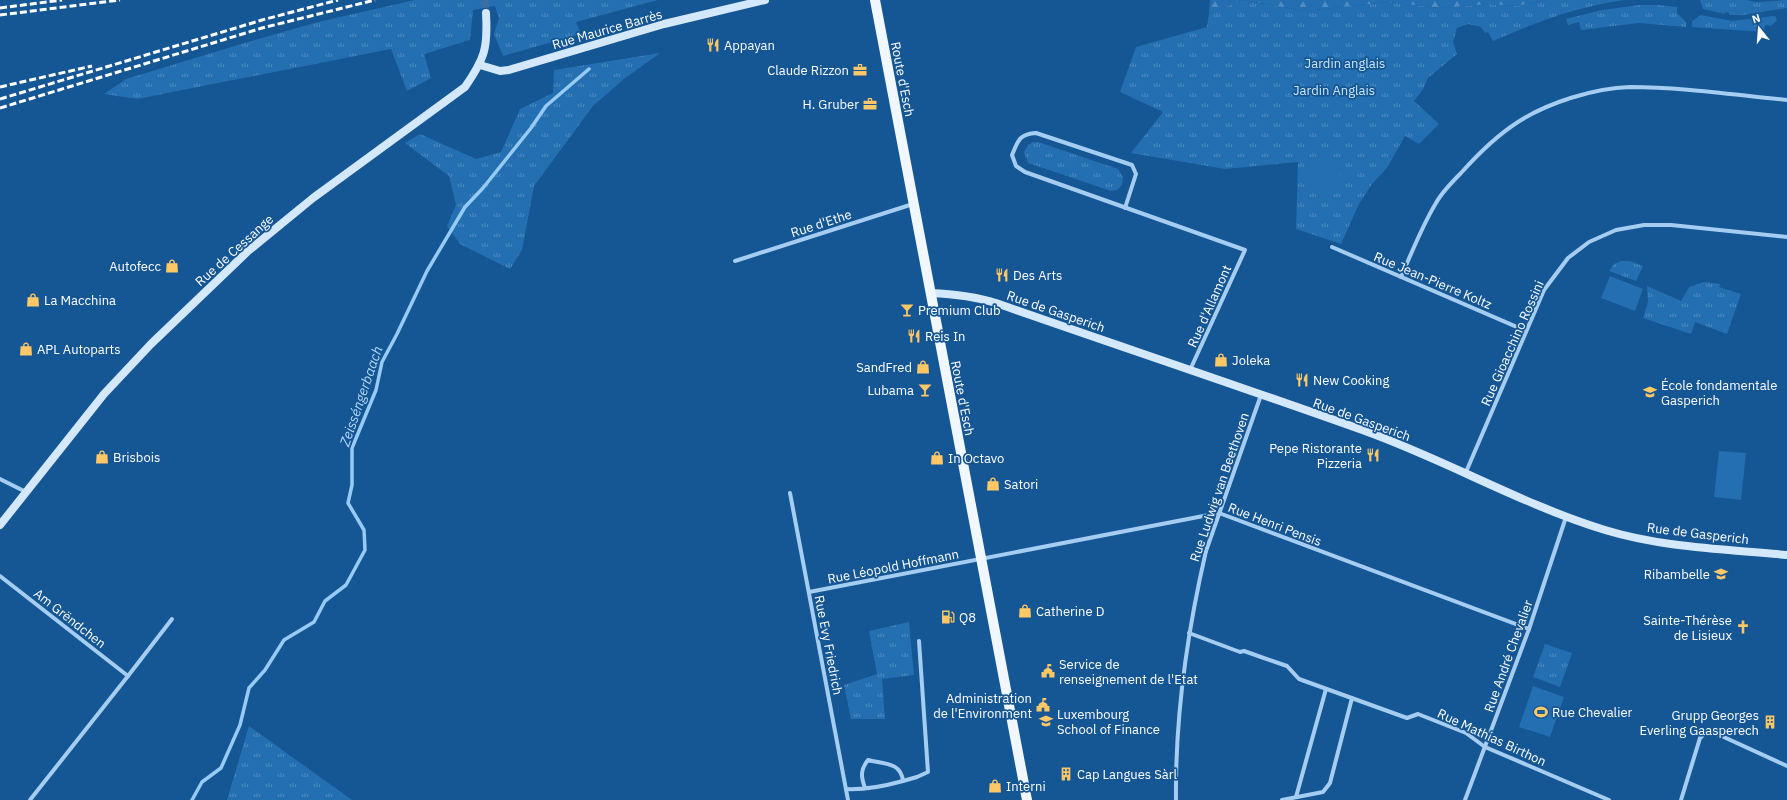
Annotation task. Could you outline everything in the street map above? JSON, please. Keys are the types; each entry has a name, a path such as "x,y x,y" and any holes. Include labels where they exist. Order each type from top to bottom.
{"main road":[{"name":"Route d'Esch","path":"875,0 1026,800"}],"street":[{"name":"Rue Maurice Barrès","path":"480,65 500,70 509,70 664,24 765,0"},
{"name":"Rue de Cessange","path":"0,526 104,394 151,344 247,252 312,198 465,87 480,65 487,41 486,13"},
{"path":"1401,277 1436,202 1448,186 1477,155 1518,122 1548,107 1582,94 1628,87 1683,89 1787,100"},
{"path":"1028,133 1036,133 1132,165 1136,174 1125,208 1025,172 1016,166 1012,156 1020,138 1028,133"},
{"name":"Rue d'Ethe","path":"735,261 913,204"},
{"name":"Rue d'Allamont","path":"1125,208 1246,250 1190,370"},
{"name":"Rue Gioacchino Rossini","path":"1466,472 1544,290 1568,258 1589,242 1616,230 1644,225 1671,225 1787,237"},
{"name":"Rue Jean-Pierre Koltz","path":"1332,247 1526,331"},
{"name":"Rue de Gasperich","path":"930,293 979,298 1366,431 1466,472 1566,517 1607,530 1680,546 1787,555"},
{"name":"Rue Ludwig van Beethoven","path":"1176,800 1178,725 1182,679 1189,633 1206,551 1261,395"},
{"path":"0,479 26,492"},
{"name":"Rue Evy Friedrich","path":"790,493 848,800"},
{"name":"Rue Henri Pensis","path":"981,559 1219,513 1529,629"},
{"name":"Rue André Chevalier","path":"1465,800 1529,629 1566,517"},
{"name":"Rue Léopold Hoffmann","path":"809,592 981,559"},
{"name":"Am Grëndchen","path":"0,576 128,676"},
{"path":"30,800 172,619"},
{"name":"Rue Mathias Birthon","path":"1189,633 1240,652 1244,651 1287,666 1299,679 1326,689 1407,718 1418,714 1466,733 1485,747 1609,800"},
{"path":"846,789 865,788 903,781 917,778 928,772 919,641"},
{"path":"1296,797 1326,689"},
{"path":"1282,800 1323,792 1330,783 1352,698"},
{"path":"1681,800 1700,738 1706,732 1715,732 1787,766"},
{"path":"865,788 862,777 862,768 868,760 897,767 902,772 903,781"}],"green space":[{"path":"415,0 658,0 576,22 581,34 503,56 494,34 499,18 495,6 473,10 470,40 424,54 431,78 407,91 391,49 137,99 104,94 126,79 241,44 318,22"},
{"path":"1210,0 1243,0 1209,13"},
{"name":"Jardin Anglais","path":"1243,0 1305,11 1387,2 1441,8 1489,4 1517,6 1545,0 1625,0 1591,6 1574,11 1525,27 1493,41 1488,32 1485,33 1481,27 1468,24 1457,28 1453,42 1457,54 1428,78 1423,89 1414,101 1439,124 1419,144 1405,136 1387,168 1372,184 1359,204 1341,244 1296,229 1298,162 1225,169 1131,153 1163,112 1120,92 1136,47 1207,27 1209,13"},
{"path":"1244,0 1545,0 1517,6 1489,4 1441,8 1387,2 1305,11"},
{"path":"1700,0 1747,0 1755,2 1787,0 1787,8 1743,15 1729,15 1729,13 1725,12 1725,14 1703,9"},
{"path":"1640,5 1677,7 1677,13 1686,22 1686,27 1639,23 1581,30 1579,22 1568,25 1566,19 1602,10"},
{"path":"1701,15 1732,21 1775,16 1777,20 1771,26 1765,25 1764,32 1692,27 1692,21"},
{"path":"660,53 624,79 593,106 534,186 522,250 510,269 460,244 447,226 456,205 449,176 405,143 420,134 476,159 501,152 520,109 553,93 554,70"},
{"path":"1033,142 1038,142 1118,169 1123,177 1122,185 1117,190 1111,191 1028,163 1024,152 1028,145"},
{"path":"1326,154 1342,178 1316,195 1301,170"},
{"path":"1621,261 1630,261 1643,266 1636,281 1609,271 1614,264"},
{"path":"1610,276 1643,289 1635,311 1601,298"},
{"path":"1704,282 1720,284 1719,287 1741,294 1727,334 1695,322 1691,334 1643,318 1648,302 1647,286 1681,301 1689,287"},
{"path":"1719,451 1746,453 1741,500 1714,497"},
{"path":"909,622 914,675 882,679 885,719 851,719 844,685 877,674 869,631"},
{"name":"Rue Chevalier","path":"1545,644 1572,653 1560,687 1533,677"},
{"name":"Rue Chevalier","path":"1533,686 1564,697 1550,737 1519,727"},
{"path":"249,726 352,800 227,800"}],"waterway":[{"name":"Zeisséngerbaach","path":"192,800 202,782 221,768 240,725 249,688 265,670 284,640 314,622 325,601 346,585 365,550 364,530 348,503 352,485 352,448 376,390 382,362 427,271 465,207 483,188 531,128 546,106 589,69"}],"tunnel":[{"path":"484,0 486,13"}],"railway":[{"path":"0,8 62,0"},
{"path":"0,15 120,0"},
{"path":"0,99 262,20 338,0"},
{"path":"0,108 262,28 375,0"},
{"path":"0,87 92,66"}],"place":[{"name":"Appayan","path":"713,45"},
{"name":"Claude Rizzon","path":"860,70"},
{"name":"H. Gruber","path":"870,104"},
{"name":"Autofecc","path":"172,266"},
{"name":"Des Arts","path":"1002,275"},
{"name":"La Macchina","path":"33,300"},
{"name":"Premium Club","path":"907,310"},
{"name":"Reis In","path":"914,336"},
{"name":"APL Autoparts","path":"26,349"},
{"name":"Joleka","path":"1221,360"},
{"name":"SandFred","path":"923,367"},
{"name":"New Cooking","path":"1302,380"},
{"name":"Lubama","path":"925,390"},
{"name":"École fondamentale Gasperich","path":"1650,392"},
{"name":"Pepe Ristorante Pizzeria","path":"1373,455"},
{"name":"Brisbois","path":"102,457"},
{"name":"In Octavo","path":"937,458"},
{"name":"Satori","path":"993,484"},
{"name":"Ribambelle","path":"1721,574"},
{"name":"Catherine D","path":"1025,611"},
{"name":"Q8","path":"948,617"},
{"name":"Sainte-Thérèse de Lisieux","path":"1743,627"},
{"name":"Service de renseignement de l'Etat","path":"1048,671"},
{"name":"Administration de l'Environment","path":"1043,705"},
{"name":"Rue Chevalier","path":"1541,712"},
{"name":"Luxembourg School of Finance","path":"1046,721"},
{"name":"Grupp Georges Everling Gaasperech","path":"1770,722"},
{"name":"Cap Langues Sàrl","path":"1066,774"},
{"name":"Interni","path":"995,786"}],"park label":[{"name":"Jardin anglais","path":"1345,63"}]}
